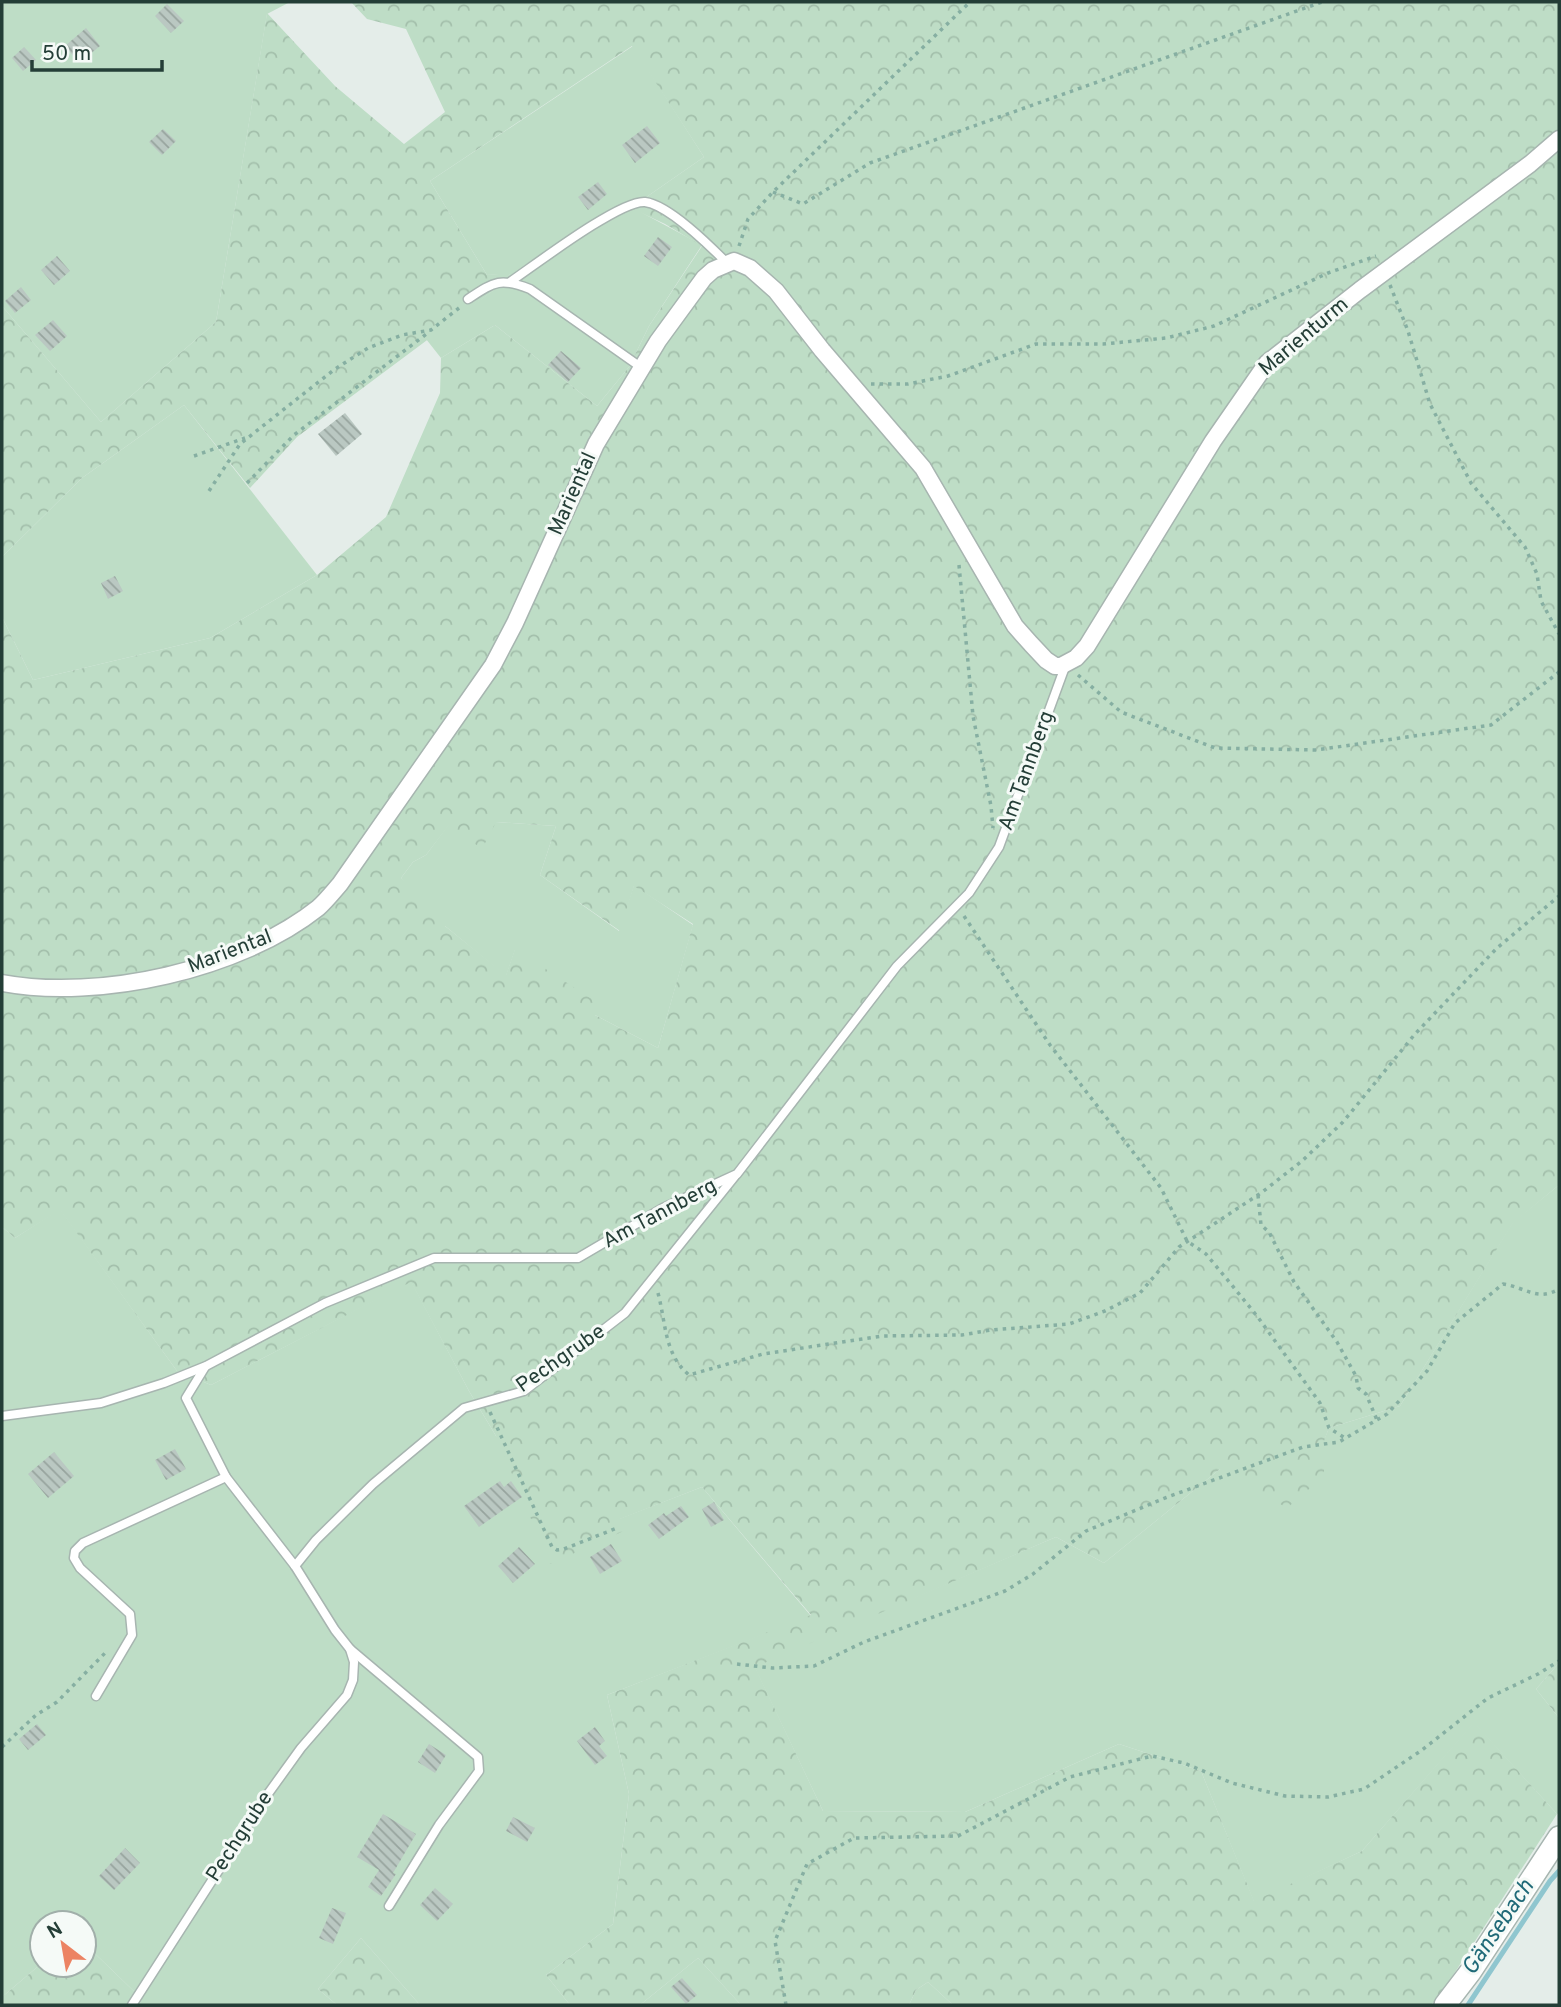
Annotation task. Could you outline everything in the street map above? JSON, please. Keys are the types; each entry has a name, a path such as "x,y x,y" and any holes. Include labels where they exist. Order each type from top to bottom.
{"street":[{"name":"Marienturm","path":"1066,664 1087,646 1213,441 1267,363 1385,271 1530,164 1559,139"},
{"name":"Mariental","path":"2,984 76,989 165,976 234,954 298,922 321,905 340,884 493,665 515,623 596,444 642,368 694,290 713,270 731,262"},
{"path":"731,262 750,268 776,291 923,468 963,533 1014,626 1046,660 1055,666 1066,664"},
{"path":"1445,2005 1471,1971 1559,1837"}],"lane":[{"path":"510,282 608,216 631,204 645,202 697,233 731,262"},
{"path":"468,299 488,286 502,281 530,289 642,368"},
{"name":"Am Tannberg","path":"2,1416 101,1403 164,1383 205,1366 325,1303 435,1258 578,1258 663,1208 737,1174 897,966 969,892 999,848 1066,664"},
{"name":"Pechgrube","path":"295,1566 316,1540 373,1484 464,1408 524,1391 625,1313 737,1174"},
{"path":"205,1366 186,1398 226,1477 295,1566 350,1649 478,1757 479,1771 439,1825 389,1906"},
{"path":"96,1696 132,1635 130,1614 80,1568 74,1558 75,1551 83,1543 226,1477"},
{"name":"Pechgrube","path":"132,2005 265,1798 301,1748 347,1695 354,1680 354,1662 350,1649"}],"path":[{"path":"731,262 748,219 772,192 971,2"},
{"path":"772,192 803,204 870,163 1322,2"},
{"path":"851,384 908,384 948,376 1036,344 1103,344 1166,338 1213,326 1328,272 1385,253"},
{"path":"1385,271 1408,331 1430,404 1471,483 1525,547 1537,574 1541,601 1559,634"},
{"path":"247,483 294,435 452,315 468,299"},
{"path":"209,491 240,444 335,369 368,348 402,335 431,330"},
{"path":"194,456 247,438"},
{"path":"963,533 958,561 969,684 979,750 992,806 994,854"},
{"path":"1066,664 1121,712 1215,748 1304,750 1491,725 1559,672"},
{"path":"654,1278 670,1351 679,1367 689,1375 763,1354 882,1336 961,1335 1069,1324 1105,1311 1140,1293 1161,1266 1187,1241 1258,1195 1302,1161 1343,1122 1415,1034 1497,948 1559,896"},
{"path":"957,905 1050,1045 1161,1188 1187,1241 1206,1254 1256,1315 1320,1403 1329,1429 1345,1438"},
{"path":"1258,1195 1261,1225 1269,1232 1294,1283 1337,1342 1377,1420"},
{"path":"737,1664 772,1668 814,1666 864,1642 1004,1591 1033,1574 1086,1531 1165,1498 1303,1447 1339,1442 1387,1414 1427,1371 1455,1323 1503,1284 1514,1285 1531,1293 1549,1295 1559,1289"},
{"path":"485,1402 552,1547 557,1550 564,1549 617,1528"},
{"path":"2,1747 36,1715 57,1702 131,1627"},
{"path":"786,2005 775,1941 807,1864 854,1838 958,1836 1070,1776 1152,1756 1184,1763 1232,1783 1285,1796 1328,1797 1364,1789 1422,1750 1488,1698 1559,1661"}],"green space":[{"path":"2,2 290,2 267,14 216,322 101,422 2,306"},
{"path":"351,2 1559,2 1559,1185 1513,1223 1400,1406 1329,1428 1324,1441 1324,1476 1287,1508 1220,1469 1104,1563 1056,1537 755,1667 823,1811 965,1812 1119,1744 1201,1771 1254,1901 1362,1851 1474,1722 1557,1814 1439,1997 1431,2005 953,2005 928,1982 916,1990 909,2005 741,2005 698,1958 640,2005 570,2005 546,1975 613,1924 629,1794 607,1695 811,1615 702,1487 620,1519 626,1530 550,1564 496,1436 411,1282 211,1385 177,1371 60,1210 15,1238 2,1227 2,617 33,680 210,638 317,575 386,517 440,393 441,358 495,325 597,406 629,367 649,326 702,246 635,210 645,198 704,157 632,46 430,181 487,275 511,273 501,285 297,437 250,488 184,405 82,478 2,557 2,306 101,422 216,322 267,13 335,86 404,144 445,112 406,29 367,19","holes":["496,822 556,826 540,875 620,931 634,886 693,924 658,1048 595,1015 598,1003 515,949 506,975 445,926 449,916 401,878 413,862 426,855 449,825 482,849"]},
{"path":"633,46 704,157 645,198 635,209 702,245 649,326 629,367 597,406 495,325 441,358 426,339 501,285 510,274 487,275 430,181"},
{"path":"184,405 317,575 210,638 33,680 2,617 2,557 82,478"},
{"path":"496,822 556,826 540,875 619,931 634,885 693,925 658,1048 595,1015 515,950 506,976 445,926 401,878 413,862 426,855 449,824"},
{"path":"1559,1185 1559,1663 1536,1689 1559,1718 1559,1813 1557,1814 1474,1723 1362,1851 1254,1902 1201,1771 1119,1744 965,1812 823,1811 754,1666 1056,1537 1104,1563 1220,1469 1324,1476 1324,1440 1329,1428 1400,1406 1513,1222"},
{"path":"60,1209 177,1371 211,1385 411,1281 496,1436 625,1530 619,1519 702,1487 811,1616 607,1695 629,1794 613,1924 546,1975 570,2005 420,2005 361,1938 318,1989 337,2005 139,2005 142,1999 98,1957 98,1909 28,1909 28,1975 2,1997 2,1227 15,1238"},
{"path":"1559,1663 1559,1718 1536,1689"},
{"path":"361,1938 420,2005 337,2005 318,1989"},
{"path":"98,1957 142,1999 139,2005 2,2005 2,1997 28,1975 28,1979 98,1979"},
{"path":"698,1958 741,2005 640,2005"},
{"path":"928,1982 953,2005 909,2005 916,1990"}],"building":[{"path":"167,4 184,21 171,33 155,16"},
{"path":"86,28 100,46 79,63 65,46"},
{"path":"24,47 36,60 23,71 12,58"},
{"path":"647,126 660,143 635,163 622,145"},
{"path":"163,129 176,141 162,155 149,142"},
{"path":"598,182 607,194 588,210 578,197"},
{"path":"658,237 672,247 658,266 644,256"},
{"path":"57,256 70,271 54,285 41,270"},
{"path":"21,287 31,300 15,313 5,301"},
{"path":"53,320 67,336 50,351 35,335"},
{"path":"561,351 581,368 568,382 548,365"},
{"path":"345,413 362,434 336,456 318,434"},
{"path":"115,576 123,591 108,599 101,583"},
{"path":"175,1449 186,1469 166,1480 155,1460"},
{"path":"54,1452 74,1476 48,1498 28,1474"},
{"path":"500,1481 504,1487 511,1481 522,1497 479,1527 464,1506"},
{"path":"714,1502 724,1520 711,1527 702,1509"},
{"path":"681,1506 689,1517 659,1539 648,1525 664,1513 666,1516"},
{"path":"611,1544 622,1561 600,1574 590,1557"},
{"path":"519,1547 535,1564 513,1583 498,1566"},
{"path":"37,1724 46,1735 28,1750 19,1739"},
{"path":"595,1727 605,1741 599,1746 607,1756 595,1765 577,1741"},
{"path":"429,1744 446,1755 435,1773 418,1762"},
{"path":"383,1814 416,1834 393,1873 396,1874 381,1896 368,1887 379,1870 357,1857"},
{"path":"513,1817 535,1828 527,1842 506,1831"},
{"path":"125,1848 140,1863 114,1890 99,1876"},
{"path":"435,1888 453,1904 437,1921 420,1905"},
{"path":"332,1908 346,1913 333,1944 319,1938"},
{"path":"682,1978 697,1995 686,2004 671,1987"}],"waterway":[{"name":"Gänsebach","path":"1468,2005 1559,1871"}]}
